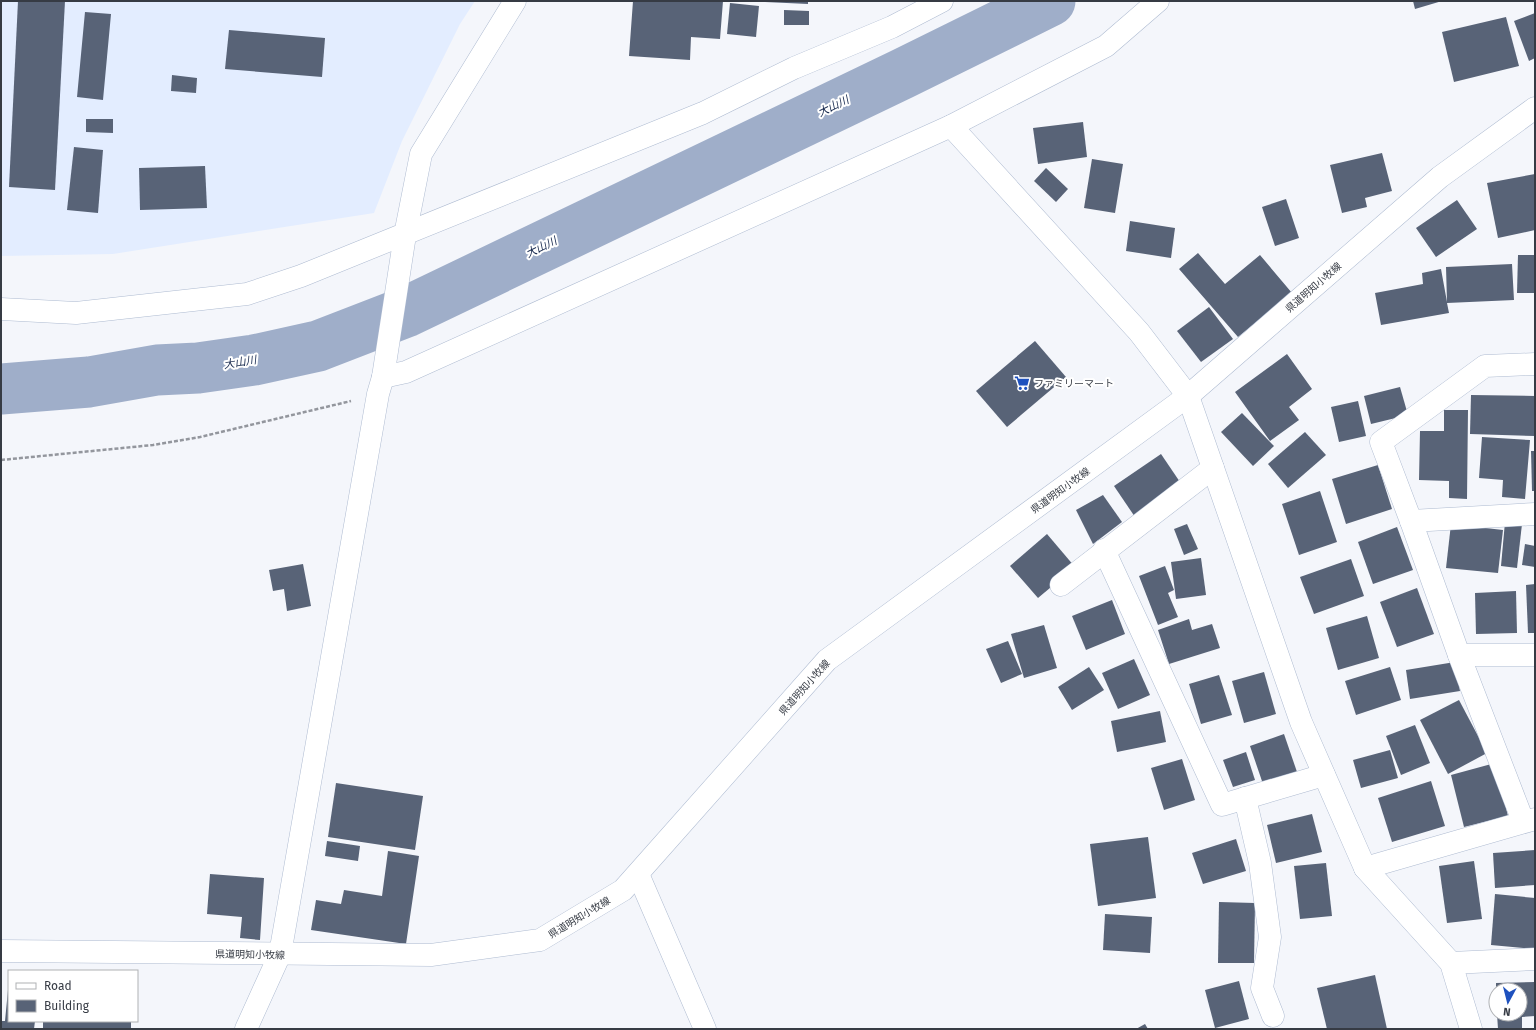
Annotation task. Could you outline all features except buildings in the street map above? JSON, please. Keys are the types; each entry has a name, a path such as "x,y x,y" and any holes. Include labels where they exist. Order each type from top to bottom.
{"street":[{"path":"246,1029 280,954 381,386 405,235 422,154 515,1"},
{"path":"1,309 76,313 247,294 301,276 405,235 703,113 794,68 892,27 942,1"},
{"path":"381,386 406,372 951,126 1106,46 1158,1"},
{"name":"県道明知小牧線","path":"1,951 431,955 540,940 623,890 827,660 1188,396 1440,177 1535,108"},
{"path":"951,126 1140,332 1188,396 1301,722 1365,868 1451,964 1472,1029"},
{"path":"1365,868 1529,820 1459,655 1411,521 1380,442 1485,366 1535,364"},
{"path":"1061,585 1104,550 1213,468"},
{"path":"1411,521 1535,514"},
{"path":"1104,550 1222,805 1324,775"},
{"path":"1459,655 1535,654"},
{"path":"1244,798 1260,863 1270,937 1262,988 1273,1016"},
{"path":"638,874 705,1029"},
{"path":"1451,964 1535,960"}],"path":[{"path":"1,460 153,444 200,437 381,386"}],"shaded area":[{"path":"1,1 475,1 460,24 402,141 374,213 113,254 1,256"}],"waterway":[{"name":"大山川","path":"1,389 89,382 157,370 198,368 254,360 318,346 406,312 902,74 1050,1"}],"place":[{"name":"ファミリーマート","path":"1022,383"}]}
